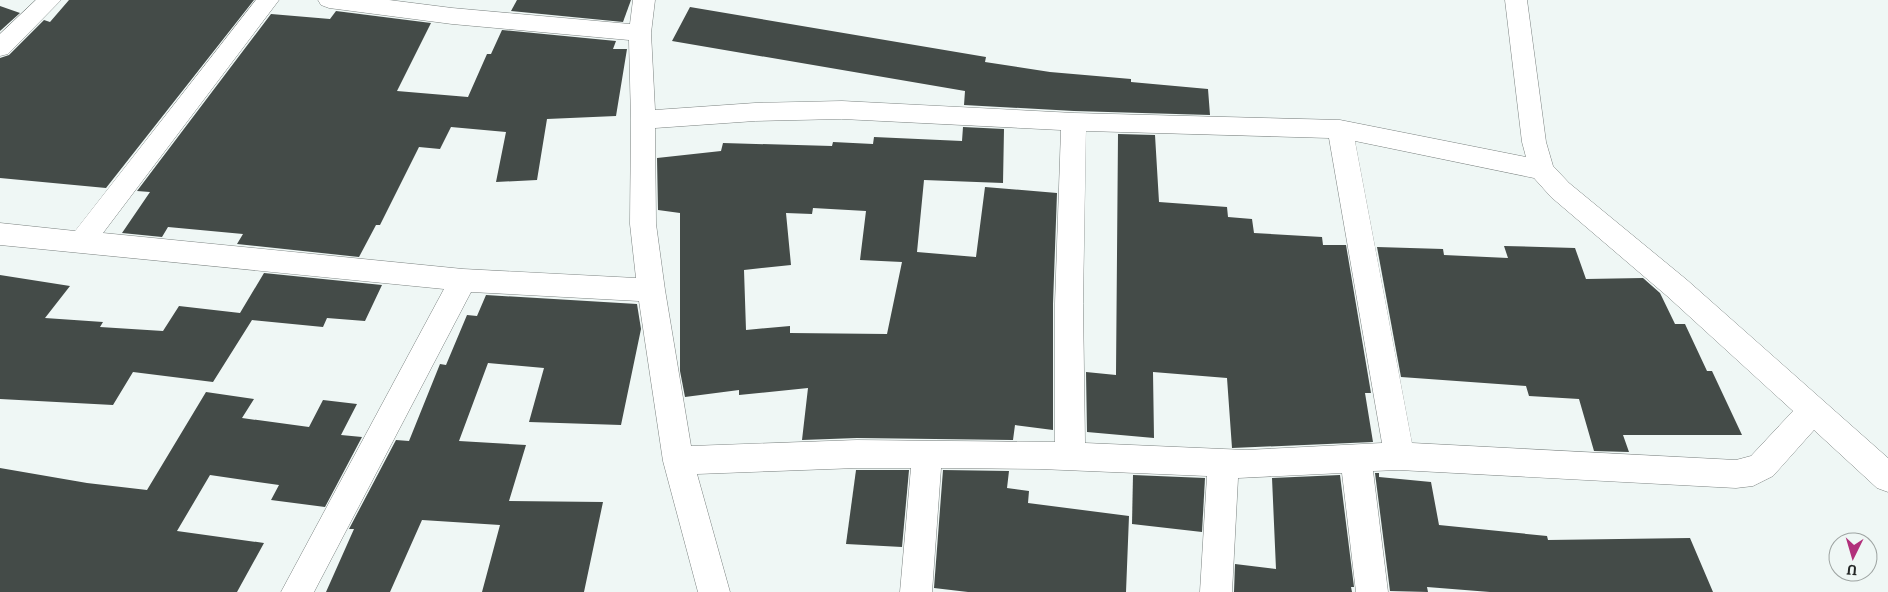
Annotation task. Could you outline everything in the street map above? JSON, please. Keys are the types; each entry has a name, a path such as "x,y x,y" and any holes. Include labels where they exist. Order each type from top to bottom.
{"street":[{"path":"0,48 50,0"},
{"path":"81,242 268,0"},
{"path":"330,0 452,16 640,33"},
{"path":"644,0 640,33 644,224 651,290 678,461 714,592"},
{"path":"1516,0 1534,142 1542,170 1560,190 1677,288 1888,478"},
{"path":"643,120 755,112 842,110 1074,122 1340,129 1542,170"},
{"path":"1070,457 1069,304 1074,122"},
{"path":"1340,129 1399,456"},
{"path":"0,234 463,280 651,290"},
{"path":"298,592 463,280"},
{"path":"678,461 857,454 1070,457 1246,464 1356,460 1399,456 1736,474 1753,472 1762,466 1812,411"},
{"path":"916,592 926,455"},
{"path":"1356,460 1372,592"},
{"path":"1216,592 1223,462"}],"building":[{"path":"69,0 254,0 106,188 0,178 0,58 9,55 44,20 50,22"},
{"path":"517,0 631,0 623,22 511,11"},
{"path":"0,6 20,13 0,31"},
{"path":"690,7 986,57 985,62 1050,72 1131,79 1131,82 1208,89 1210,115 1074,111 964,105 965,91 672,41"},
{"path":"336,11 431,23 397,91 468,97 487,54 491,54 502,30 616,41 613,49 627,49 616,116 547,119 537,180 496,182 506,132 451,127 440,149 419,147 380,225 376,225 359,257 237,244 243,234 168,227 162,237 122,233 150,192 137,191 271,14 330,19"},
{"path":"963,127 1004,129 1003,183 924,180 917,252 976,257 985,187 1057,193 1053,304 1053,430 1015,425 1013,440 857,438 802,440 808,388 739,395 739,390 685,397 680,371 680,213 658,210 657,158 721,151 723,143 832,146 833,142 873,144 874,137 962,141","holes":["813,208 866,211 860,260 902,262 887,334 790,333 790,326 746,330 744,270 791,265 786,213 812,214"]},
{"path":"1118,134 1155,135 1159,202 1227,207 1228,217 1252,219 1254,233 1322,237 1323,245 1346,245 1371,393 1365,393 1373,442 1232,448 1227,378 1153,372 1154,438 1087,432 1086,372 1116,375"},
{"path":"1504,246 1575,248 1586,279 1643,278 1660,293 1675,324 1685,324 1707,371 1712,371 1742,435 1623,435 1629,452 1594,451 1579,399 1529,396 1526,386 1401,377 1377,247 1443,249 1444,255 1508,258"},
{"path":"264,273 382,285 365,321 327,318 323,327 252,320 213,382 133,372 113,405 0,399 0,275 70,286 45,318 103,322 100,327 163,331 179,306 240,313"},
{"path":"486,295 637,304 641,329 621,425 529,422 544,368 488,363 459,441 526,445 509,501 603,502 584,592 482,592 500,525 422,520 390,592 326,592 354,529 349,529 396,440 409,441 440,364 446,365 467,315 477,316"},
{"path":"206,392 254,399 242,418 309,427 323,400 357,404 341,435 362,437 325,507 271,500 279,485 210,475 177,531 264,543 237,592 0,592 0,468 87,483 147,490"},
{"path":"856,470 909,470 902,547 846,544"},
{"path":"943,470 1009,471 1007,488 1029,491 1028,503 1129,516 1126,592 968,592 934,588"},
{"path":"1375,473 1379,473 1379,477 1431,482 1439,525 1547,536 1548,540 1690,538 1713,592 1490,592 1427,587 1428,592 1390,591"},
{"path":"1133,475 1205,478 1202,532 1132,524"},
{"path":"1340,475 1354,587 1351,587 1352,592 1234,592 1235,564 1276,569 1272,478"}]}
